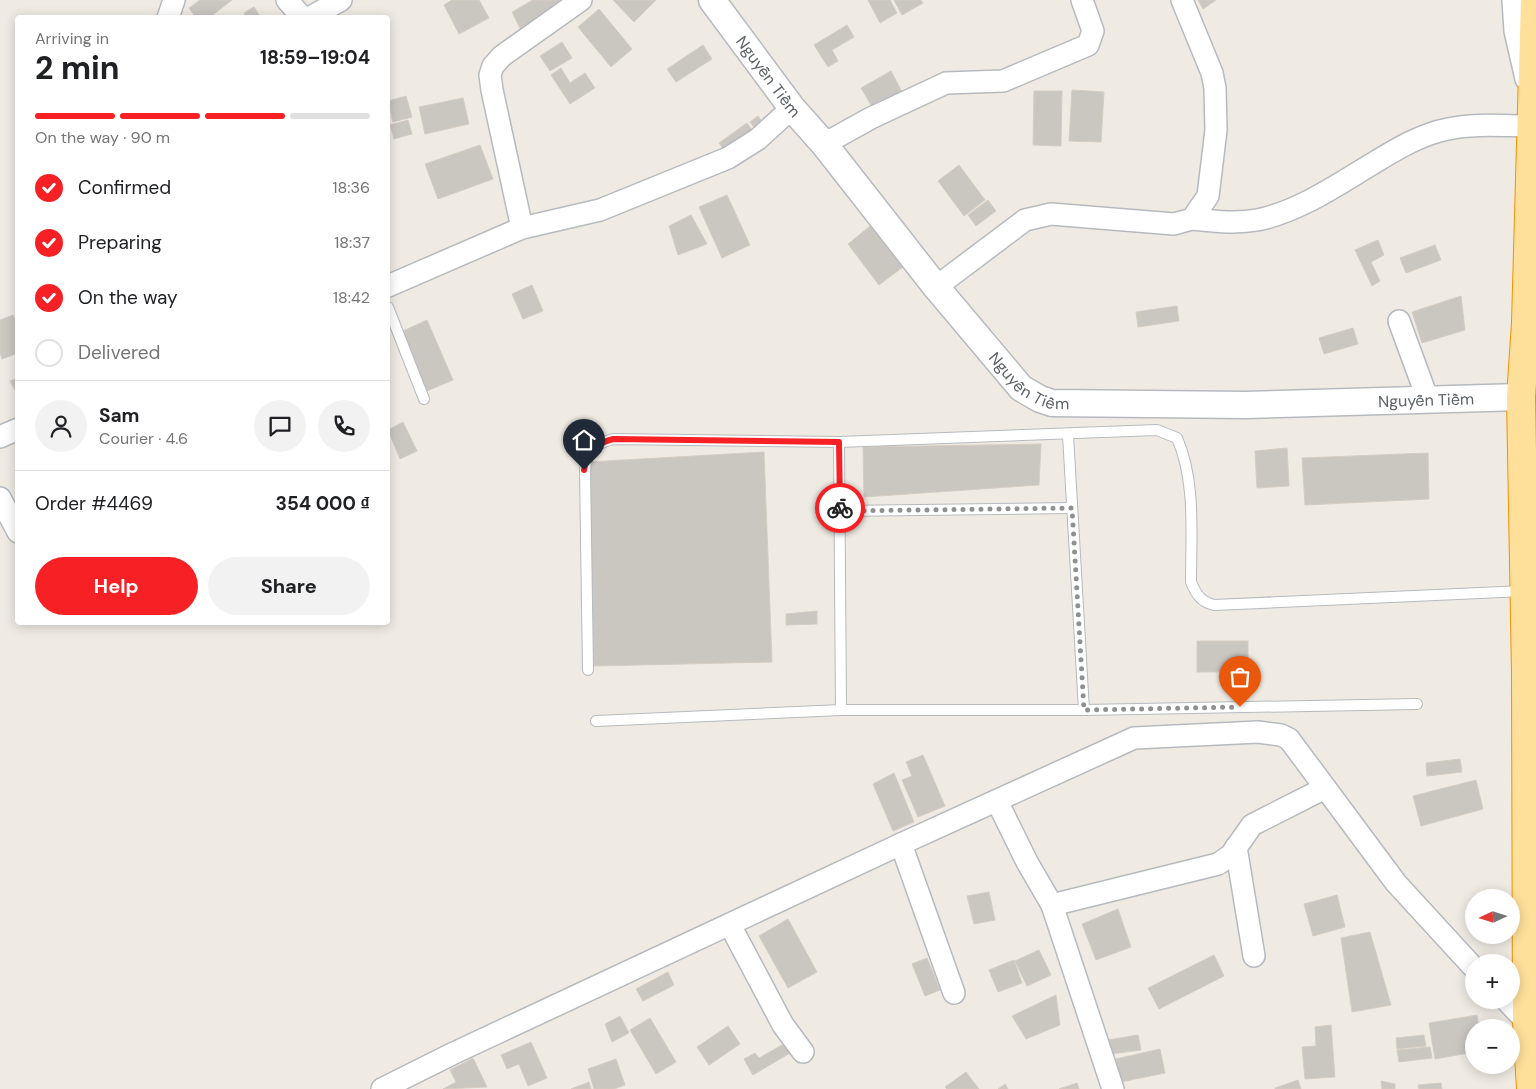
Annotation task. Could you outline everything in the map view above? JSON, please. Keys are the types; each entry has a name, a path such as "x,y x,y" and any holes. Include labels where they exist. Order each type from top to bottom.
{"highway":[{"path":"1531,1089 1528,1022 1525,591 1521,397 1532,119 1534,0"}],"street":[{"path":"169,15 174,0"},
{"path":"286,0 300,15"},
{"path":"314,15 341,0"},
{"path":"522,228 498,126 490,75 493,66 502,56 581,0"},
{"name":"Nguyễn Tiềm","path":"712,0 792,108 824,144 936,287 1020,388 1040,400 1052,403 1246,405 1521,397"},
{"path":"824,144 871,118 946,83 1003,81 1088,45 1093,31 1082,0"},
{"path":"1182,0 1212,73 1215,88 1216,130 1208,196 1192,219"},
{"path":"936,287 1025,220 1051,214 1174,224 1192,219 1228,222 1255,221 1279,214 1339,184 1401,147 1447,129 1532,119 1515,31 1513,0"},
{"path":"390,285 522,228 600,210 728,158 758,139 792,108"},
{"path":"1399,321 1428,400"},
{"path":"0,437 15,430"},
{"path":"0,498 15,526"},
{"path":"382,1089 454,1053 901,844 1134,738 1258,732 1281,735 1289,739 1297,747 1325,788 1396,882 1465,958"},
{"path":"1052,905 1218,864 1231,855 1252,825 1325,788"},
{"path":"997,801 1027,862 1052,905 1113,1089"},
{"path":"901,844 954,993"},
{"path":"1236,847 1254,956"},
{"path":"730,925 783,1025 803,1052"},
{"path":"1515,1009 1528,1022"}],"lane":[{"path":"390,312 424,400"},
{"path":"588,670 584,470 586,457 592,448 599,442 613,439 839,442 1068,435 1156,430 1177,438 1186,458 1190,514 1191,582 1195,592 1205,602 1214,605 1525,591"},
{"path":"1068,435 1084,710"},
{"path":"839,442 841,710"},
{"path":"840,511 1072,508"},
{"path":"596,721 841,710 1084,710 1417,704"}],"building":[{"path":"200,0 232,0 213,15 194,15 189,8"},
{"path":"452,0 479,0 489,18 459,34 444,5"},
{"path":"533,0 559,0 562,5 520,28 512,12"},
{"path":"613,0 656,0 634,22"},
{"path":"868,0 890,0 897,13 880,23"},
{"path":"894,0 921,0 923,3 902,15"},
{"path":"1198,0 1216,0 1203,9"},
{"path":"254,7 259,15 245,15 244,13"},
{"path":"599,9 632,49 611,67 578,27"},
{"path":"847,25 854,37 832,50 838,61 828,67 814,45"},
{"path":"562,42 572,58 550,71 540,56"},
{"path":"703,45 712,59 676,82 667,69"},
{"path":"561,68 570,83 585,73 595,88 570,104 551,75"},
{"path":"891,71 903,94 874,110 861,88"},
{"path":"1072,90 1104,92 1101,142 1069,141"},
{"path":"1034,91 1062,91 1061,146 1033,145"},
{"path":"406,96 412,117 393,122 390,100"},
{"path":"463,98 469,124 425,134 419,107"},
{"path":"758,116 767,128 759,134 750,122"},
{"path":"408,120 412,134 394,139 390,125"},
{"path":"747,123 757,137 729,157 719,143"},
{"path":"480,145 493,179 438,199 425,164"},
{"path":"959,165 985,200 964,216 938,181"},
{"path":"727,195 750,245 722,258 699,207"},
{"path":"988,200 996,211 976,226 968,215"},
{"path":"691,215 707,244 678,255 669,226"},
{"path":"870,226 903,267 879,285 848,244"},
{"path":"1378,240 1384,255 1371,262 1380,281 1372,286 1355,250"},
{"path":"1435,245 1441,260 1406,273 1400,258"},
{"path":"532,285 543,311 523,319 512,294"},
{"path":"1461,296 1465,330 1422,343 1412,312"},
{"path":"1177,306 1179,321 1138,327 1136,312"},
{"path":"13,315 15,320 15,354 2,359 0,353 0,320"},
{"path":"427,320 453,380 427,391 401,332"},
{"path":"1353,328 1358,344 1324,354 1319,338"},
{"path":"15,379 15,390 10,381"},
{"path":"403,422 417,451 400,459 390,435 390,429"},
{"path":"1041,444 1039,485 864,497 863,447"},
{"path":"1287,448 1289,486 1257,488 1255,451"},
{"path":"764,452 772,662 594,666 588,462"},
{"path":"1428,453 1429,499 1305,505 1302,458"},
{"path":"817,611 817,624 786,625 786,614"},
{"path":"1197,641 1248,641 1248,672 1197,672"},
{"path":"923,755 945,806 918,817 902,780 912,776 906,762"},
{"path":"1460,759 1462,772 1427,776 1426,763"},
{"path":"894,773 914,822 893,831 873,784"},
{"path":"1476,780 1483,809 1421,826 1413,796"},
{"path":"989,892 995,920 974,924 967,896"},
{"path":"1337,895 1345,927 1313,936 1304,904"},
{"path":"1118,909 1131,947 1096,960 1082,924"},
{"path":"788,919 817,972 788,988 759,936"},
{"path":"1370,932 1391,1005 1352,1012 1341,938"},
{"path":"1039,950 1051,975 1027,986 1015,961"},
{"path":"1214,955 1224,976 1159,1009 1148,988"},
{"path":"927,958 940,990 925,996 912,964"},
{"path":"1014,960 1022,983 998,992 989,970"},
{"path":"668,972 674,985 643,1001 636,989"},
{"path":"1056,995 1060,1025 1026,1039 1012,1016"},
{"path":"1477,1015 1478,1019 1465,1019 1465,1054 1435,1059 1429,1023"},
{"path":"620,1016 629,1033 612,1042 605,1024"},
{"path":"650,1018 676,1062 656,1074 630,1030"},
{"path":"1331,1025 1335,1077 1305,1079 1302,1047 1316,1046 1315,1027"},
{"path":"728,1026 740,1044 709,1065 697,1047"},
{"path":"1138,1035 1141,1050 1111,1054 1108,1040"},
{"path":"1424,1035 1426,1046 1397,1049 1396,1038"},
{"path":"531,1042 547,1078 528,1086 519,1064 507,1069 501,1055"},
{"path":"784,1044 790,1053 753,1075 744,1059 755,1053 759,1058"},
{"path":"1430,1047 1432,1058 1399,1062 1397,1050"},
{"path":"1160,1049 1165,1073 1121,1082 1116,1059"},
{"path":"473,1058 487,1087 443,1089 456,1082 450,1070"},
{"path":"616,1059 625,1085 614,1089 594,1089 588,1069"},
{"path":"966,1072 979,1089 947,1089 945,1087"},
{"path":"1298,1080 1301,1089 1275,1089 1275,1088"},
{"path":"1381,1081 1395,1084 1395,1089 1382,1089"},
{"path":"589,1082 591,1089 571,1089"},
{"path":"1077,1083 1079,1089 1059,1089"},
{"path":"1441,1083 1442,1089 1419,1089 1418,1085"},
{"path":"1005,1084 1008,1089 998,1089"}],"way so far":[{"path":"840,508 840,511 1072,508 1084,710 1240,707"}],"route":[{"path":"584,470 586,457 592,448 599,442 613,439 839,442 840,508"}]}
